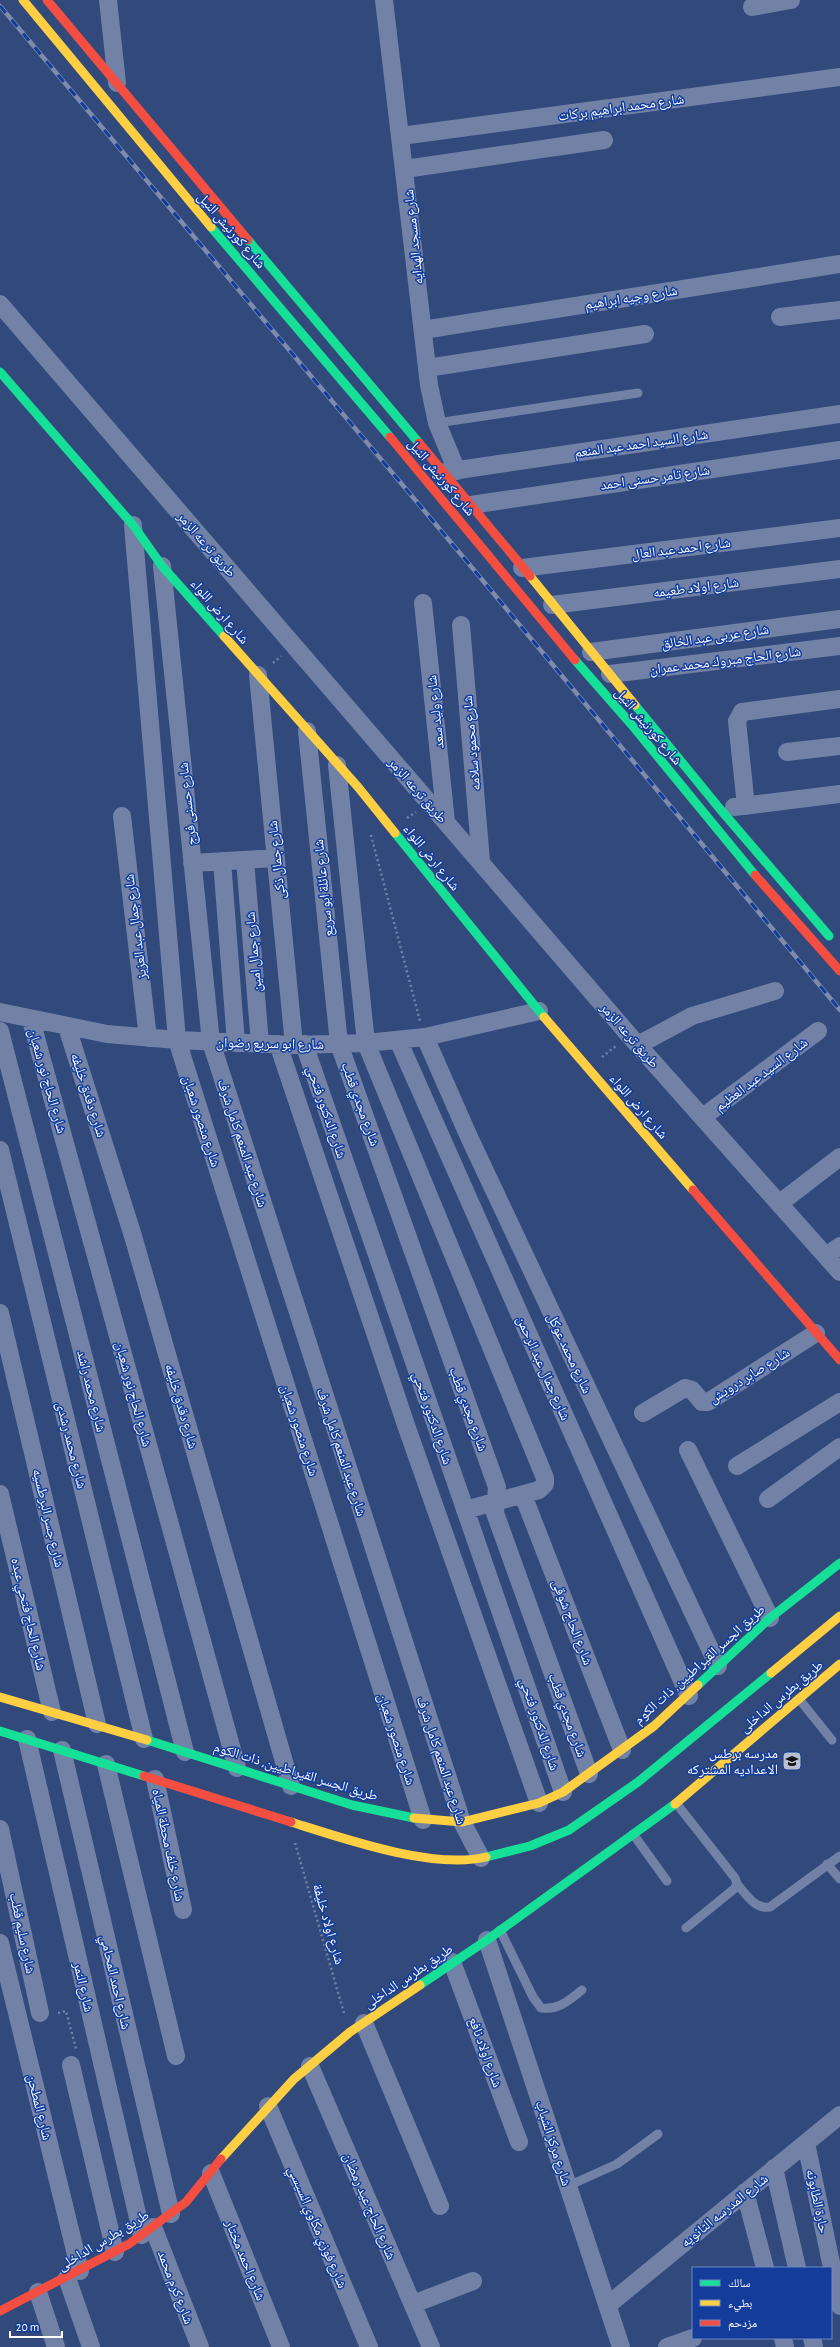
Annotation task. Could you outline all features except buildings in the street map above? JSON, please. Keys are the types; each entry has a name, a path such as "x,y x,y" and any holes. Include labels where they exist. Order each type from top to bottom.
{"street":[{"name":"شارع كورنيش النيل","path":"23,0 188,200 446,503 566,650 631,724 744,863 840,971"},
{"name":"شارع كورنيش النيل","path":"47,0 450,472 470,505 720,809 835,943"},
{"path":"108,0 117,83"},
{"name":"شارع مسجد الهدايه","path":"384,0 405,169 427,368 450,472"},
{"path":"752,7 791,0"},
{"name":"شارع محمد ابراهيم بركات","path":"401,136 840,77"},
{"path":"405,169 604,140"},
{"name":"شارع وجيه ابراهيم","path":"423,330 840,264"},
{"name":"طريق ترعه الزمر","path":"0,304 634,1040 780,1203 833,1251 840,1272"},
{"path":"780,317 840,310"},
{"path":"427,368 645,334"},
{"name":"شارع ارض اللواء","path":"0,372 132,525 162,566 337,765 392,830 588,1069 816,1333 839,1356"},
{"name":"شارع السيد احمد عبد المنعم","path":"450,472 840,414"},
{"name":"شارع تامر حسنى احمد","path":"470,505 840,450"},
{"name":"شارع منصور شعبان","path":"132,525 177,1040 423,1820"},
{"name":"شارع احمد عبد العال","path":"522,568 840,528"},
{"name":"شارع حسنى فرج","path":"162,566 211,1042"},
{"name":"شارع اولاد طعيمه","path":"552,605 840,569"},
{"name":"شارع وليد سعد","path":"423,603 446,822"},
{"name":"شارع عربى عبد الخالق","path":"591,652 840,619"},
{"name":"شارع محمود سلامه","path":"461,625 481,862"},
{"name":"شارع الحاج مبروك محمد عمران","path":"610,674 840,646"},
{"name":"شارع جمال ذكى","path":"258,675 292,1044"},
{"path":"746,806 737,721 742,712 840,699"},
{"name":"شارع عائلة ابو سريع","path":"307,731 339,1044"},
{"path":"787,752 840,746"},
{"path":"337,765 366,1043 545,1478 543,1488 523,1495 497,1500 465,1510"},
{"path":"720,809 840,794"},
{"name":"شارع جمال عبد العزيز","path":"122,816 148,1038"},
{"path":"192,863 276,858"},
{"name":"شارع جمال امين","path":"245,860 260,1044"},
{"path":"222,861 236,1043"},
{"path":"634,1040 692,1016 775,991"},
{"name":"شارع ابو سريع رضوان","path":"0,1012 68,1027 148,1038 260,1044 339,1044 425,1037 539,1011"},
{"name":"شارع الحاج نور شعبان","path":"31,1020 237,1768"},
{"name":"شارع دقدق خليفه","path":"68,1027 133,1236 291,1786"},
{"name":"شارع محمد راشد","path":"0,1031 185,1752"},
{"name":"شارع السيد عبد العظيم","path":"703,1117 818,1031"},
{"name":"شارع محمد عوكل","path":"425,1037 476,1152 718,1666"},
{"name":"شارع جمال عبد الرحمن","path":"398,1040 689,1696"},
{"name":"شارع عبد المنعم كامل شرف","path":"211,1042 462,1822 481,1858"},
{"path":"292,1044 407,1428 539,1803"},
{"name":"شارع الدكتور فتحي","path":"292,1044 465,1510 563,1792"},
{"name":"شارع مجدي قطب","path":"339,1044 497,1487 495,1513 590,1774"},
{"name":"شارع محمد رشدى","path":"0,1150 144,1739"},
{"path":"780,1203 840,1157"},
{"name":"شارع جسر البرطسيه","path":"0,1313 97,1724"},
{"name":"شارع صابر درويش","path":"643,1413 685,1388 692,1390 701,1400 708,1402 816,1333"},
{"path":"737,1466 840,1402"},
{"path":"768,1499 840,1447"},
{"path":"688,1450 770,1618"},
{"name":"شارع الحاج فتحي عبده","path":"0,1494 52,1712"},
{"name":"شارع الحاج شوقى","path":"523,1495 622,1750"},
{"name":"طريق الجسر القيراطيين, ذات الكوم","path":"0,1697 97,1724 237,1768 352,1809 423,1820 462,1822 539,1803 563,1792 590,1774 654,1726 689,1696 718,1666 770,1618 840,1563"},
{"path":"0,1731 288,1821 412,1854 450,1859 481,1858 530,1846 569,1830 638,1782 840,1616"},
{"name":"طريق بطرس الداخلى","path":"0,2311 73,2275 115,2252 171,2214 186,2202 268,2106 310,2066 357,2028 493,1935 676,1803 840,1664"},
{"name":"شارع النمر","path":"27,1739 147,2231"},
{"name":"شارع احمد المحامي","path":"62,1750 171,2214"},
{"path":"106,1764 176,2056"},
{"name":"شارع خلف محطة المياه","path":"155,1779 183,1910"},
{"name":"شارع سليم قطب","path":"0,1829 40,2014"},
{"name":"شارع مركز الشباب","path":"493,1935 568,2186 621,2347"},
{"name":"شارع المطحن","path":"0,1943 73,2275 91,2347"},
{"name":"شارع اولاد نافع","path":"452,1962 519,2142"},
{"path":"357,2028 440,2206"},
{"path":"71,2065 115,2252"},
{"name":"شارع الحاج عيد رمضان","path":"310,2066 431,2347"},
{"name":"شارع فوزي مكاوي السيسي","path":"268,2106 368,2347"},
{"name":"شارع المدرسه الثانويه","path":"608,2305 840,2115"},
{"name":"حارة الطابونه","path":"806,2142 832,2267"},
{"path":"774,2168 796,2267"},
{"name":"شارع احمد مختار","path":"211,2173 281,2347"},
{"path":"746,2192 765,2267"},
{"name":"شارع كرم محمد","path":"147,2231 200,2347"},
{"name":"حارة الطابونه","path":"832,2267 840,2306"},
{"path":"412,2304 472,2281"},
{"path":"38,2292 56,2347"},
{"path":"667,2347 692,2338"}],"lane":[{"path":"438,423 638,392"},
{"path":"799,1698 832,1740"},
{"path":"676,1803 735,1878 737,1884 757,1905 765,1908 770,1907 840,1856"},
{"path":"633,1834 667,1881"},
{"path":"827,1864 840,1879"},
{"path":"686,1928 734,1889 737,1884"},
{"path":"493,1935 541,2008 549,2009 562,2006 582,1990"},
{"path":"568,2186 618,2164 658,2134"}],"path":[{"path":"258,675 294,645"},
{"path":"392,830 429,802"},
{"path":"370,833 425,1037"},
{"path":"588,1069 634,1040"},
{"name":"شارع اولاد خليفة","path":"288,1821 357,2028"},
{"path":"40,2014 43,2016 66,2011 77,2054 71,2065"}],"railway":[{"path":"0,6 464,558 840,1010"}],"traffic: fast":[{"path":"211,227 390,437"},
{"path":"248,240 419,443"},
{"path":"0,372 133,525 162,566 224,636"},
{"path":"575,660 631,724 755,875"},
{"path":"635,705 720,809 829,936"},
{"path":"395,833 544,1017"},
{"path":"698,1685 770,1618 840,1563"},
{"path":"486,1857 530,1846 569,1830 638,1782 771,1673"},
{"path":"0,1731 144,1776"},
{"path":"147,1740 352,1805 414,1818"},
{"path":"420,1985 487,1940 675,1804"}],"traffic: slow":[{"path":"23,0 211,227"},
{"path":"530,576 635,705"},
{"path":"224,636 358,787 395,833"},
{"path":"544,1017 693,1190"},
{"path":"771,1673 840,1616"},
{"path":"675,1804 840,1664"},
{"path":"414,1818 462,1822 539,1803 563,1792 654,1726 698,1685"},
{"path":"0,1697 147,1740"},
{"path":"291,1822 361,1844 414,1856 464,1860 486,1857"},
{"path":"221,2159 294,2079 350,2032 420,1985"}],"traffic: jam":[{"path":"47,0 248,240"},
{"path":"390,437 575,660"},
{"path":"419,443 530,576"},
{"path":"755,875 840,971"},
{"path":"693,1190 840,1360"},
{"path":"144,1776 291,1822"},
{"path":"0,2311 129,2244 186,2202 221,2159"}],"place":[{"name":"مدرسه برطس الاعداديه المشتركه","path":"792,1761"}]}
